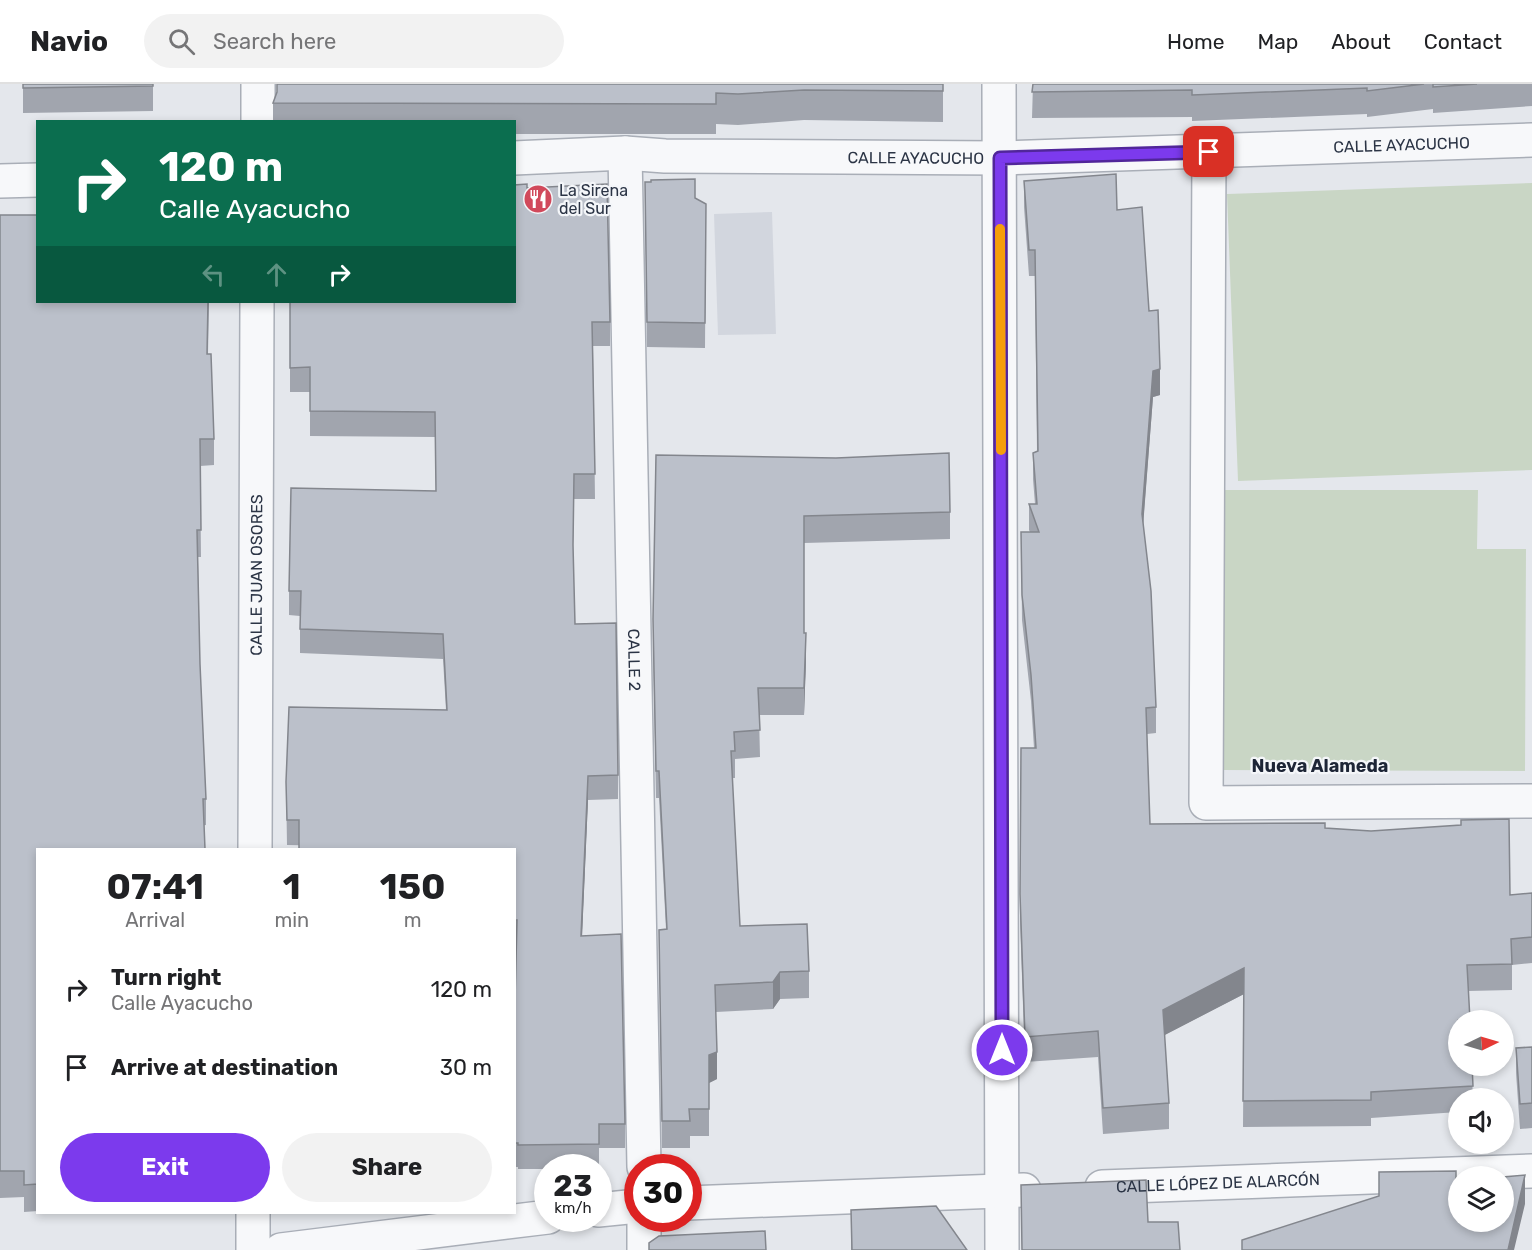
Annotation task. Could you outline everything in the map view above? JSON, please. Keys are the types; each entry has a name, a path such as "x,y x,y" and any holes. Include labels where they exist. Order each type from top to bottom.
{"street":[{"path":"258,84 258,120"},
{"path":"999,84 1002,1250"},
{"name":"CALLE AYACUCHO","path":"516,158 625,153 665,156 1000,158 1532,140"},
{"path":"1209,152 1206,803 1532,801"},
{"name":"CALLE 2","path":"625,153 644,1154"},
{"path":"0,181 36,180"},
{"name":"CALLE JUAN OSORES","path":"255,848 257,303"},
{"name":"CALLE LÓPEZ DE ALARCÓN","path":"702,1202 1532,1171"},
{"path":"252,1250 253,1214"},
{"path":"281,1250 534,1219"},
{"path":"644,1232 644,1250"}],"shaded area":[{"path":"772,212 776,334 718,335 714,214"}],"green space":[{"path":"1532,183 1532,470 1238,481 1227,194"},
{"path":"1223,490 1478,490 1477,549 1526,549 1525,771 1223,770"}],"building":[{"path":"23,84 153,84 153,86 23,88"},
{"path":"277,84 943,84 943,91 804,90 716,93 716,104 273,103"},
{"path":"1033,84 1424,84 1367,91 1367,88 1192,95 1192,90 1032,92"},
{"path":"1433,84 1477,84 1433,87"},
{"path":"1116,174 1117,210 1142,207 1149,311 1158,310 1160,369 1153,371 1142,514 1151,591 1156,707 1146,708 1150,824 1325,823 1325,828 1371,831 1461,825 1461,820 1509,819 1510,895 1532,893 1532,937 1511,939 1512,964 1467,965 1469,1010 1448,1010 1448,1076 1473,1076 1473,1086 1371,1092 1371,1100 1243,1101 1244,968 1163,1010 1169,1103 1103,1108 1098,1031 1025,1037 1020,894 1021,748 1036,748 1022,595 1021,532 1039,532 1029,504 1037,504 1033,453 1038,451 1035,250 1029,250 1024,181"},
{"path":"695,179 695,198 706,204 705,323 647,322 645,182"},
{"path":"527,184 527,188 607,184 610,322 592,322 595,474 574,474 573,545 575,624 616,623 618,775 588,776 581,936 621,934 625,1124 599,1124 599,1144 518,1145 516,1143 516,848 299,848 299,820 287,820 289,707 447,710 443,634 300,629 301,591 289,591 291,488 436,491 435,412 310,411 310,367 290,368 290,303 516,303 516,185"},
{"path":"0,215 36,215 36,303 208,303 207,354 211,354 214,439 200,439 201,530 197,530 206,799 203,799 205,848 36,848 36,1184 24,1185 24,1171 0,1171"},
{"path":"949,453 950,512 804,516 804,633 806,633 804,688 758,688 760,730 734,732 735,751 731,751 740,926 807,924 809,971 780,972 773,982 715,985 717,1052 709,1055 709,1109 689,1109 690,1121 662,1121 659,930 667,929 659,771 656,771 653,619 656,455 836,458"},
{"path":"1532,1047 1532,1103 1520,1104 1516,1048"},
{"path":"1448,1171 1448,1232 1512,1232 1508,1250 1242,1250 1242,1240 1379,1196 1379,1172"},
{"path":"1525,1175 1514,1224 1514,1176"},
{"path":"1146,1180 1148,1222 1178,1222 1180,1250 1022,1250 1021,1185"},
{"path":"936,1206 967,1250 852,1250 851,1210"},
{"path":"765,1231 766,1250 649,1250 649,1243 659,1236"}],"slow traffic":[{"path":"1000,229 1001,450"}],"place":[{"name":"La Sirena del Sur","path":"538,199"}],"district":[{"name":"Nueva Alameda","path":"1320,766"}],"route":[{"path":"1002,1050 1000,158 1209,152"}]}
